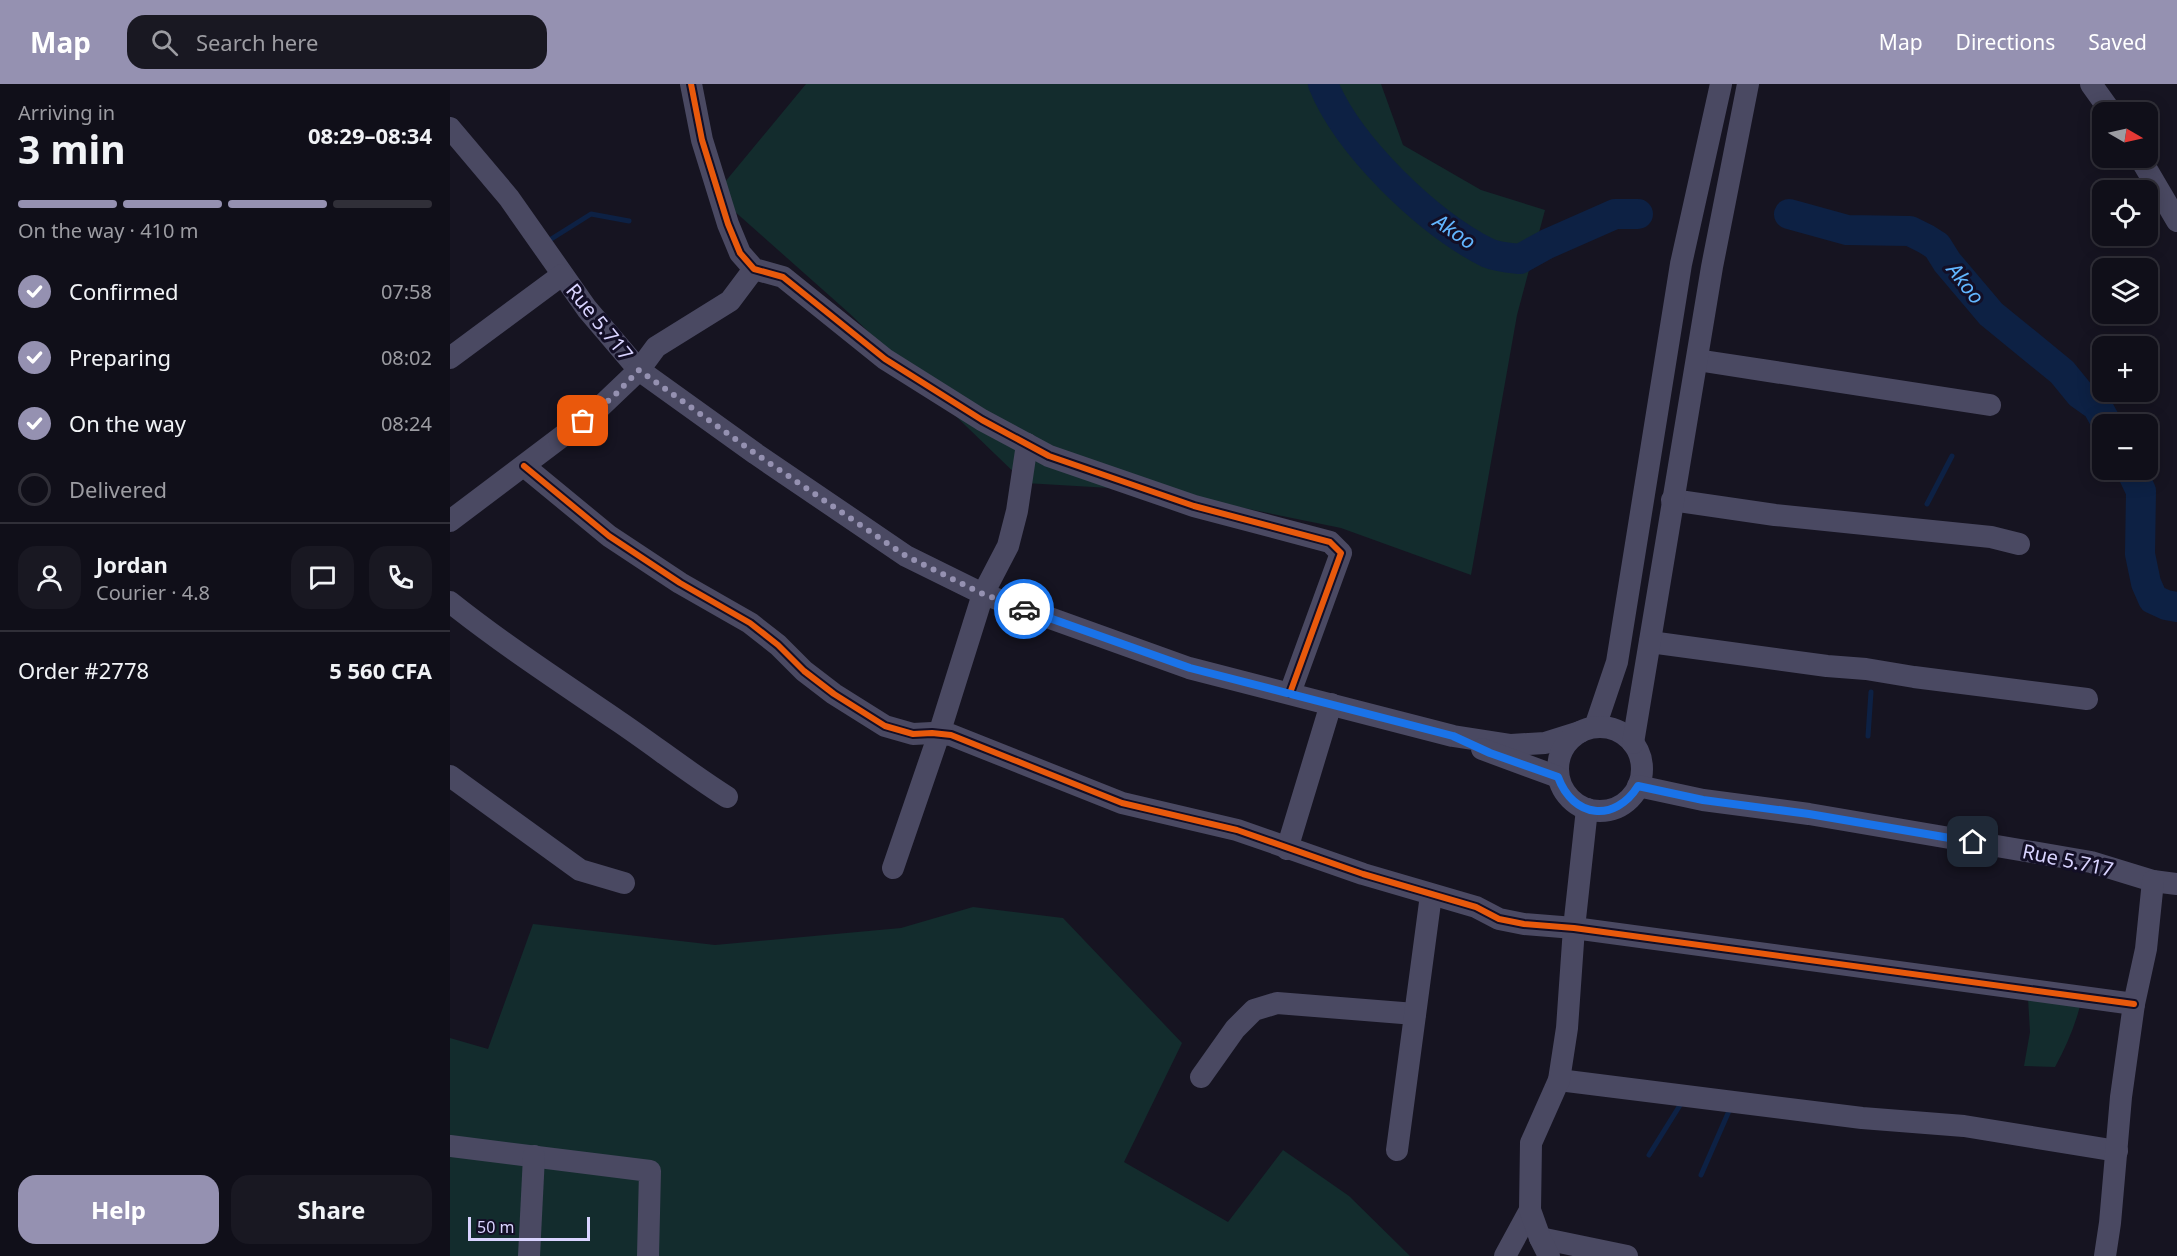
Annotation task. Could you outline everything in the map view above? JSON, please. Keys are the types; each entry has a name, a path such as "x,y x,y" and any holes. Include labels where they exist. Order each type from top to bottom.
{"street":[{"path":"691,84 702,140 728,224 740,253 754,269 783,277 885,359 982,420 1049,456 1194,506 1330,542 1341,553 1290,693"},
{"path":"1587,730 1617,662 1681,264 1721,84"},
{"path":"1633,743 1712,267 1748,84"},
{"path":"2091,84 2104,102"},
{"name":"Rue 5.717","path":"454,139 509,198 587,309 639,370 871,534 906,556 983,594 1190,668 1453,736 1511,745 1545,743 1587,730"},
{"path":"2146,168 2177,221"},
{"path":"450,521 597,410 639,370 656,347 730,301 754,269"},
{"path":"450,358 562,275"},
{"path":"1697,360 1990,405"},
{"path":"893,868 939,734 983,594 1008,546 1017,511 1027,444"},
{"path":"524,466 609,536 680,583 750,623 778,645 804,671 834,694 885,726 913,734 951,735 1122,802 1237,830 1287,849 1476,907 1499,919 2134,1004"},
{"path":"1672,500 1775,515 1991,537 2019,544"},
{"path":"450,602 494,637 621,723 685,771 727,797"},
{"path":"1650,642 2086,699"},
{"path":"1287,849 1331,704"},
{"path":"1609,728 1622,734 1633,743 1641,764 1641,775 1638,786 1627,800 1611,810 1599,811 1577,805 1568,797 1558,777 1558,764 1569,740 1587,730 1609,728"},
{"name":"Rue 5.717","path":"1453,736 1490,753 1558,777"},
{"path":"450,776 580,870 624,883"},
{"name":"Rue 5.717","path":"1638,786 1703,800 1809,814 2091,862 2153,881 2177,884"},
{"path":"1587,809 1567,1028 1559,1080 1531,1143 1530,1210 1544,1247 1627,1256"},
{"path":"2105,1256 2134,1004 2146,949 2153,881"},
{"path":"1397,1150 1431,895"},
{"path":"1200,1077 1235,1029 1254,1010 1278,1004 1415,1014"},
{"path":"1559,1080 1862,1118 1964,1126 2117,1151"},
{"path":"450,1146 650,1171 648,1256"},
{"path":"529,1256 534,1156"},
{"path":"1505,1256 1530,1210"}],"green space":[{"path":"806,84 1381,84 1403,145 1481,190 1545,210 1517,315 1471,575 1341,528 1161,491 1025,483 849,313 715,194"},
{"path":"973,907 1063,918 1182,1043 1124,1162 1228,1222 1283,1150 1349,1196 1410,1256 450,1256 450,1038 488,1049 533,924 715,945 901,928"},
{"path":"2028,998 2082,998 2071,1034 2055,1067 2024,1066 2030,1032"}],"waterway":[{"name":"Akoo","path":"1323,84 1351,132 1392,180 1440,223 1488,253 1520,259 1547,244 1615,214 1638,214"},
{"path":"548,241 591,214 629,221"},
{"name":"Akoo","path":"1789,214 1847,230 1910,231 1937,246 1947,262 1991,314 2062,372 2080,394 2097,406 2101,414"},
{"path":"1927,504 1952,456"},
{"name":"Akoo","path":"2136,480 2141,491 2140,554 2146,583 2153,599 2177,607"},
{"path":"1868,736 1871,692"},
{"path":"1649,1155 1682,1102"},
{"path":"1701,1175 1729,1111"}],"cycle path":[{"path":"691,84 702,140 728,224 740,253 754,269 783,277 885,359 982,420 1049,456 1194,506 1330,542 1341,553 1290,693"},
{"path":"524,466 609,536 680,583 750,623 778,645 804,671 834,694 885,726 913,734 951,735 1122,803 1237,830 1363,874 1476,907 1499,919 2134,1004"}],"way so far":[{"path":"583,421 614,396 639,370 756,454 906,556 983,594 1024,609"}],"route":[{"path":"1024,609 1190,668 1453,736 1490,753 1558,777 1568,797 1577,805 1587,809 1611,810 1632,796 1638,786 1703,800 1809,814 1973,842"}]}
